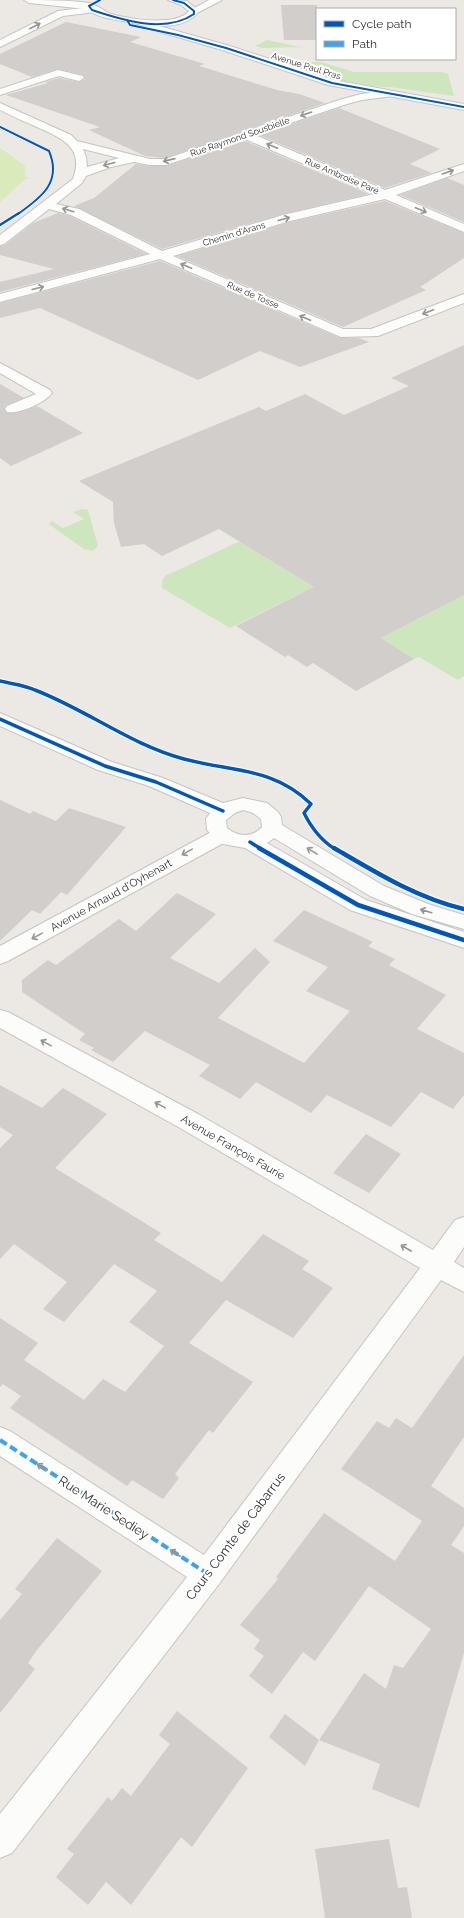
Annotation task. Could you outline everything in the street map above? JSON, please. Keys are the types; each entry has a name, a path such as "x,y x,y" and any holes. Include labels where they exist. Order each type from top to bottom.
{"street":[{"path":"29,0 90,8 118,18 148,23 195,20 217,0"},
{"path":"0,44 61,13 90,8 100,0"},
{"name":"Avenue Paul Pras","path":"173,0 184,3 195,20 226,48"},
{"name":"Avenue Paul Pras","path":"148,23 156,28 226,48 288,70 341,85 464,107"},
{"path":"0,92 58,73 79,78"},
{"path":"341,85 344,94 343,102"},
{"name":"Rue Raymond Sousbielle","path":"75,144 150,162 166,162 343,102 361,97 389,94"},
{"path":"0,106 59,132 75,144 80,155 82,173 78,181 0,241"},
{"name":"Rue Ambroise Paré","path":"245,135 385,195 464,167"},
{"name":"Rue Raymond Sousbielle","path":"82,173 108,164 137,158"},
{"path":"385,195 464,228"},
{"name":"Chemin d'Arans","path":"0,298 161,255 287,218 385,195"},
{"name":"Rue de Tosse","path":"46,205 75,212 161,255 341,333 373,333 464,298"},
{"path":"0,367 45,393 41,397 12,409"},
{"path":"0,719 105,766 156,782 222,811"},
{"path":"243,804 260,808 271,817 272,828 264,836 250,842 234,841 222,835 215,825 216,819 222,811 243,804"},
{"path":"272,828 377,891 420,909 464,922"},
{"name":"Avenue Arnaud d'Oyhenart","path":"0,956 222,835"},
{"path":"250,842 358,905 464,940"},
{"name":"Avenue François Faurie","path":"0,1018 189,1121 464,1281"},
{"name":"Cours Comte de Cabarrus","path":"0,1841 208,1574 395,1324 464,1227"},
{"name":"Rue Marie Sediey","path":"0,1440 208,1574"}],"green space":[{"path":"267,40 304,48 262,48 255,46"},
{"path":"303,62 321,62 354,72 442,72 448,74 454,96 390,87 369,86 327,77 296,65"},
{"path":"0,148 25,166 25,176 29,178 25,179 0,202"},
{"path":"82,509 88,510 98,546 93,551 84,549 49,523 52,521 63,528 84,519 73,512"},
{"path":"277,524 264,556 317,589 326,605 304,592 230,628 162,588 162,581 165,576"},
{"path":"464,595 464,676 458,680 419,657 414,659 381,638"}],"building":[{"path":"281,5 317,5 316,40 284,40"},
{"path":"66,22 141,37 130,42 205,64 199,66 277,90 299,94 325,103 165,158 145,156 89,130 100,127 6,95 48,83 45,82 59,78 79,82 85,79 83,75 58,69 32,77 0,64 0,54"},
{"path":"339,108 440,149 410,164 432,173 385,188 259,135"},
{"path":"245,141 369,194 283,214 162,249 74,206 94,198 136,164 166,166"},
{"path":"447,178 464,185 464,222 400,195"},
{"path":"385,201 464,233 464,258 420,287 426,290 343,327 177,256 290,222"},
{"path":"58,213 70,216 146,254 0,292 0,282 54,269 0,255 0,246 5,245 33,223"},
{"path":"160,261 340,338 359,338 369,342 300,367 260,351 198,380 40,308 0,318 0,303"},
{"path":"464,345 464,595 381,638 414,659 356,691 313,663 307,667 288,655 285,657 236,626 314,587 219,529 162,556 144,544 121,547 114,523 113,502 79,481 259,407 266,411 305,394 344,415 409,386 391,378"},
{"path":"0,384 24,398 6,405 4,408 6,413 18,413 37,406 83,433 11,466 0,458"},
{"path":"0,800 30,814 33,811 56,821 69,808 126,827 67,895 61,892 40,914 32,910 0,941"},
{"path":"177,893 216,914 170,958 219,983 255,948 270,962 218,1018 304,1063 350,1011 306,991 328,967 273,941 304,910 373,942 368,946 395,959 389,965 446,995 417,1029 464,1053 464,1095 453,1109 421,1092 391,1127 327,1095 311,1113 256,1082 240,1099 199,1076 210,1065 145,1031 113,1062 91,1050 94,1048 79,1040 85,1034 22,992 22,980 48,960 56,965 119,919 136,931"},
{"path":"0,1085 42,1108 63,1088 107,1114 55,1168 161,1233 154,1240 222,1282 263,1234 309,1261 302,1269 333,1288 293,1338 226,1300 189,1343 253,1382 213,1433 209,1430 175,1474 179,1478 163,1499 132,1480 127,1486 10,1408 21,1396 3,1384 0,1387 0,1318 38,1343 24,1360 84,1400 103,1379 125,1392 164,1346 129,1322 157,1291 114,1264 64,1322 43,1309 67,1282 14,1244 0,1259 0,1148 13,1135 0,1127"},
{"path":"366,1134 401,1154 369,1193 333,1173"},
{"path":"464,1355 464,1437 431,1486 464,1508 464,1526 451,1545 464,1553 464,1653 419,1808 372,1789 380,1764 319,1740 364,1673 386,1689 394,1665 403,1668 431,1629 369,1586 315,1661 303,1652 272,1694 249,1676 264,1656 254,1649 260,1640 240,1625 278,1579 276,1577 324,1513 395,1561 422,1521 341,1469 377,1421 389,1428 396,1418 412,1428"},
{"path":"57,1538 102,1571 37,1650 28,1663 35,1669 0,1713 0,1620 22,1594 15,1589"},
{"path":"177,1711 248,1768 192,1847 181,1837 131,1905 106,1882 88,1905 56,1877 74,1854 67,1849 108,1797 112,1801 122,1788 131,1796 170,1744 159,1735"},
{"path":"285,1714 319,1740 305,1766 269,1737"},
{"path":"389,1839 398,1888 407,1887 412,1918 325,1918 315,1849"}],"marked path":[{"path":"0,1440 208,1574"}],"cycle path":[{"path":"100,0 89,6 92,10 129,20 160,24 174,23 185,20 194,14 194,11 184,3 173,0"},
{"path":"127,20 130,25 178,35 226,48 332,83 464,107"},
{"path":"0,127 49,151 54,169 48,187 42,195 0,225"},
{"path":"0,681 24,686 38,691 127,737 164,753 199,763 252,772 268,776 284,783 299,792 311,804 304,813 310,825 329,845 396,884 451,906 464,909"},
{"path":"0,719 105,766 156,782 223,811"},
{"path":"250,842 358,905 464,940"}]}
